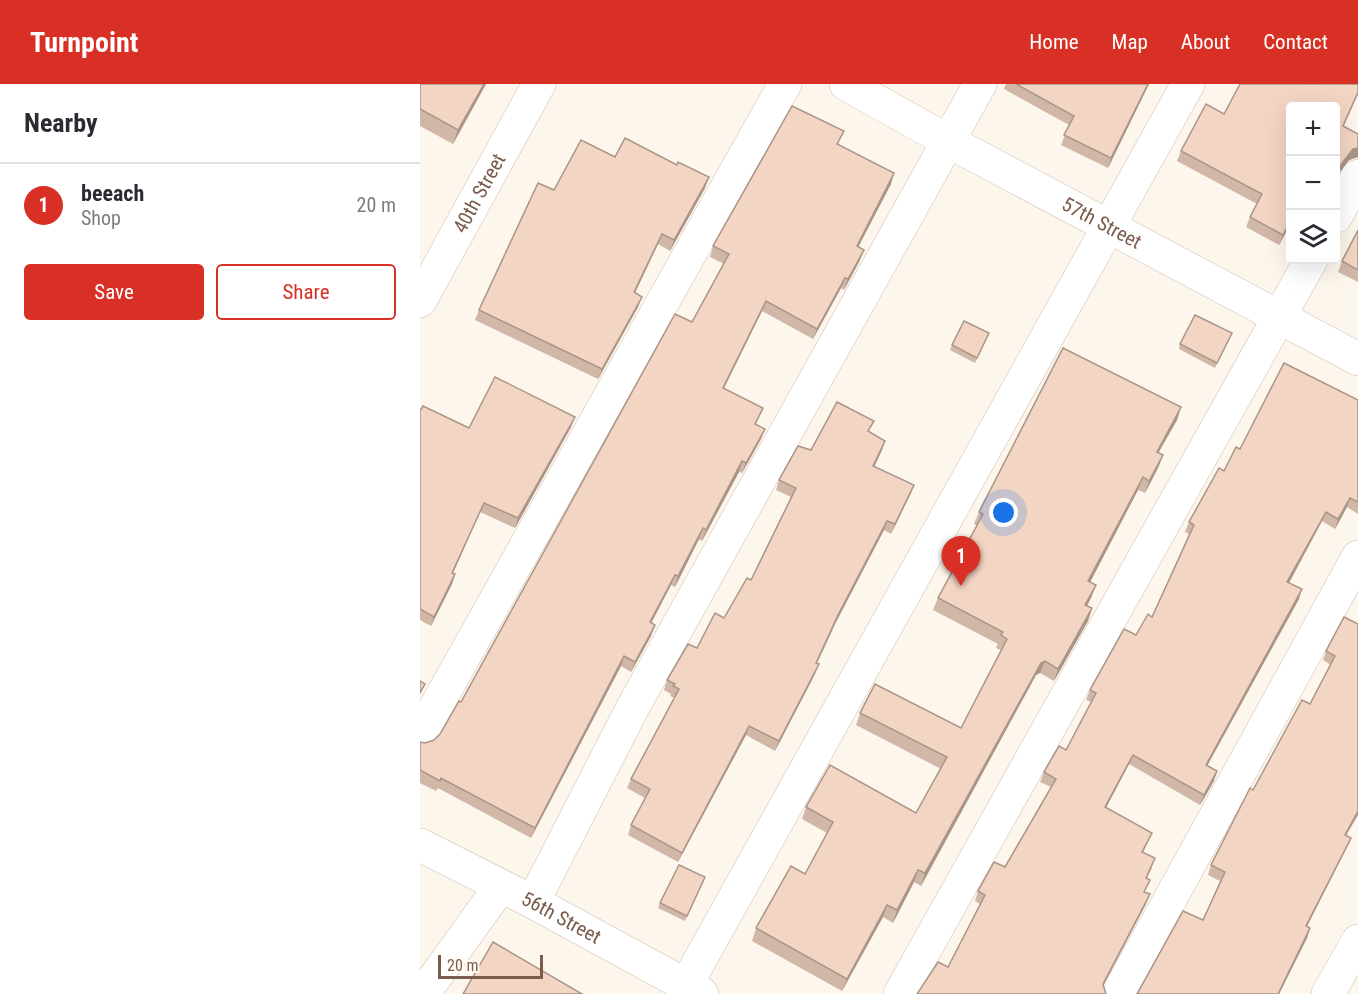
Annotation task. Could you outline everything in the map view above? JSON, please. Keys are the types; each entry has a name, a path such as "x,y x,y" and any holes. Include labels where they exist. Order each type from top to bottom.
{"street":[{"name":"40th Street","path":"420,301 539,84"},
{"path":"420,735 785,84"},
{"name":"57th Street","path":"846,84 948,141 1358,359"},
{"path":"533,902 633,707 980,84"},
{"path":"694,989 1108,225 1188,84"},
{"path":"1338,210 1358,176"},
{"path":"900,994 1309,264"},
{"path":"1118,994 1358,557"},
{"name":"56th Street","path":"420,845 533,902 694,989"},
{"path":"423,994 500,886"},
{"path":"1328,994 1358,941"}],"building":[{"path":"420,84 484,84 458,130 420,109"},
{"path":"1016,84 1148,84 1111,158 1064,135 1074,116"},
{"path":"1240,84 1358,84 1358,92 1343,126 1358,134 1358,148 1353,149 1340,166 1340,102 1286,102 1286,229 1283,235 1250,217 1262,194 1181,151 1206,104 1224,114"},
{"path":"792,106 844,131 837,144 894,173 857,246 864,250 848,279 845,278 817,329 766,301 723,388 763,408 755,424 765,429 746,463 742,461 706,530 703,528 678,576 675,575 650,622 655,625 635,662 624,656 535,828 441,778 440,781 420,770 420,742 434,740 440,734 459,701 461,702 675,314 692,322 729,254 713,246"},
{"path":"625,138 677,165 678,162 709,177 674,240 662,234 634,292 642,297 602,369 479,310 538,183 554,190 581,140 615,157"},
{"path":"1358,230 1358,270 1342,261"},
{"path":"1195,315 1232,333 1217,363 1180,344"},
{"path":"964,321 989,333 977,358 952,345"},
{"path":"1063,348 1181,407 1157,452 1163,455 1149,481 1143,477 1088,581 1096,585 1085,605 1092,608 1058,669 1045,661 1041,663 925,873 918,870 897,910 887,905 847,979 756,928 791,866 805,874 833,822 806,807 830,765 916,813 947,757 860,713 875,684 961,728 1007,639 1001,635 1003,632 938,598 983,514 979,512"},
{"path":"1284,363 1358,400 1358,502 1350,498 1338,519 1326,512 1287,582 1302,589 1206,765 1217,771 1204,795 1133,755 1105,807 1152,833 1142,852 1155,858 1146,878 1150,880 1144,892 1150,894 1103,984 1106,994 917,994 938,962 948,967 985,895 978,891 994,862 1005,867 1056,779 1044,772 1059,746 1066,750 1096,693 1090,690 1124,629 1136,635 1148,614 1152,617 1194,525 1189,522 1219,468 1224,471 1236,447 1240,449"},
{"path":"495,377 575,417 518,518 484,503 452,573 455,574 434,617 420,609 420,411 423,406 469,428"},
{"path":"837,402 874,421 868,431 885,441 873,466 914,485 895,524 887,521 838,615 816,663 819,664 779,741 749,726 682,853 631,825 650,789 631,779 679,689 667,680 688,644 697,648 715,613 724,618 747,578 751,580 796,488 779,480 798,446 811,450"},
{"path":"1344,617 1358,624 1358,811 1345,835 1351,838 1306,926 1310,928 1278,994 1137,994 1183,911 1203,920 1225,872 1211,865 1250,788 1253,790 1302,700 1310,704 1335,656 1326,651"},
{"path":"420,681 425,684 420,693"},
{"path":"679,865 705,877 687,916 660,903"},
{"path":"493,942 582,994 463,994"}],"place":[{"name":"beeach","path":"961,586"}]}
